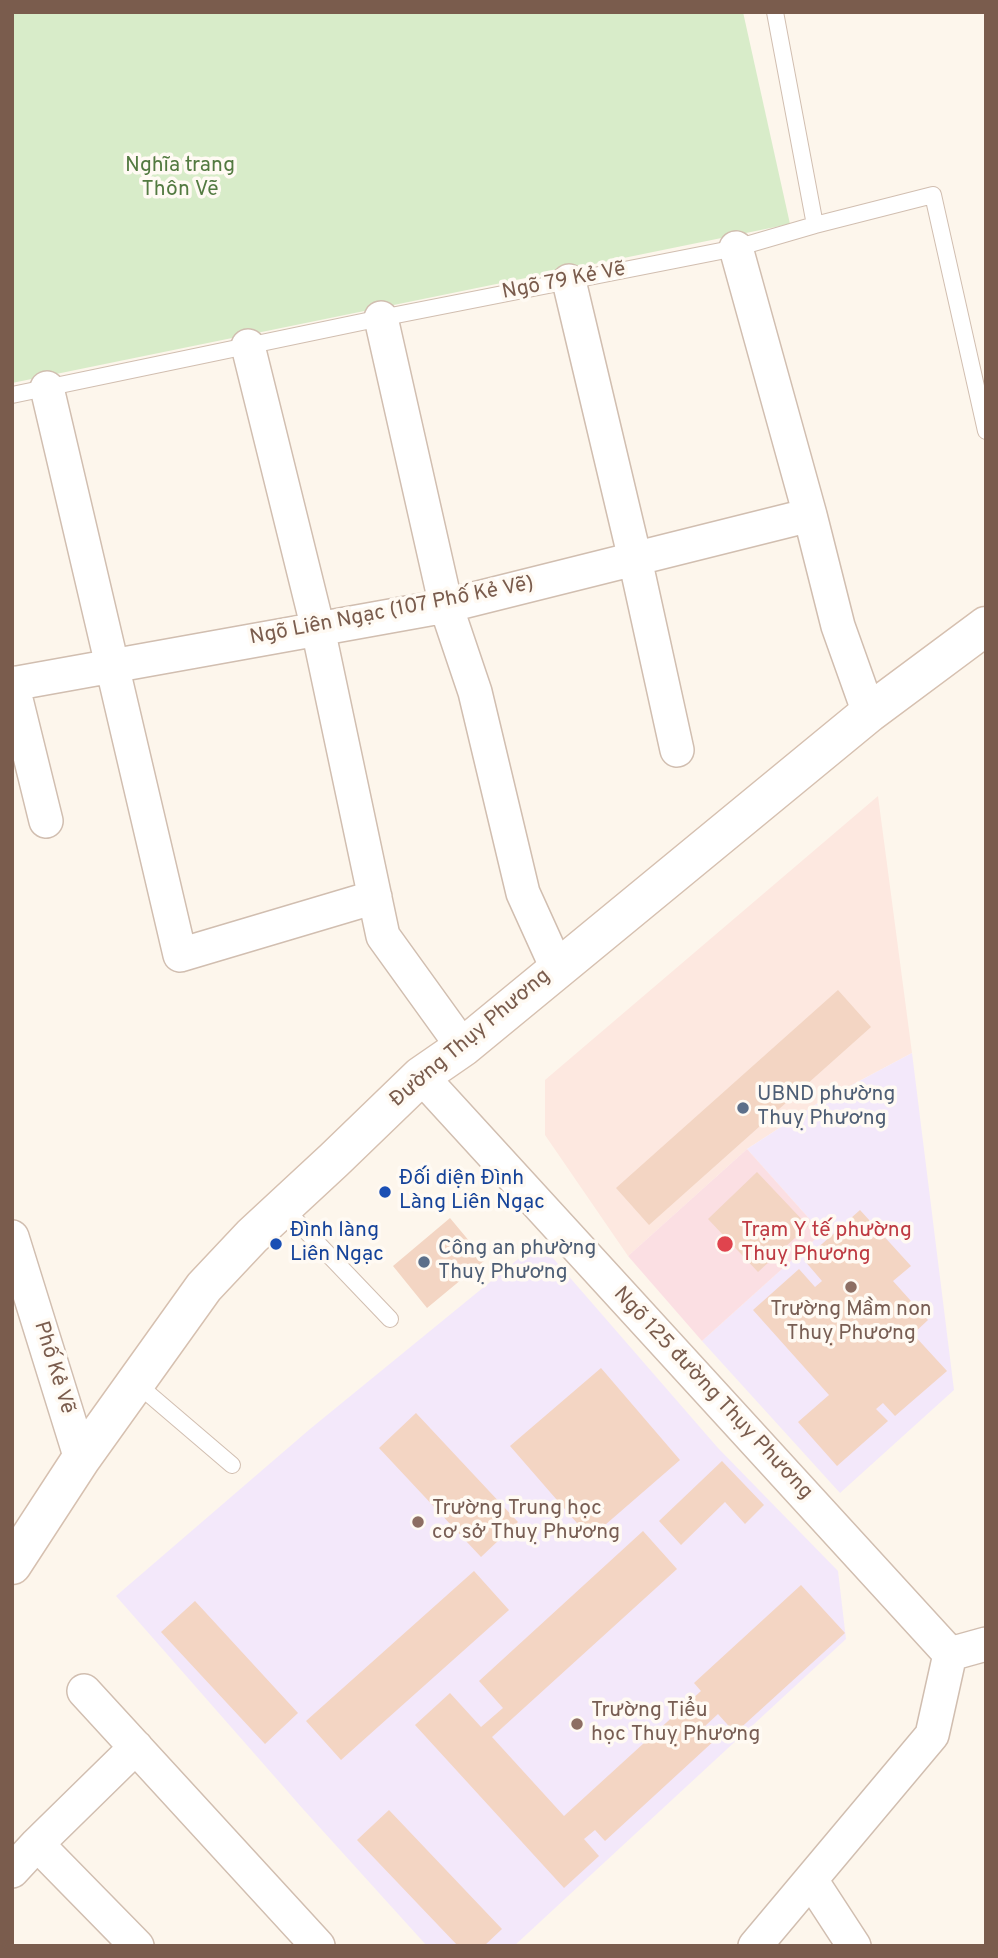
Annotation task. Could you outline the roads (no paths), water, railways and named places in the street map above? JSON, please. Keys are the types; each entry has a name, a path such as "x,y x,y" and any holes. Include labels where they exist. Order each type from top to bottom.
{"main road":[{"name":"Đường Thụy Phương","path":"12,1565 81,1458 204,1287 252,1236 421,1076 463,1046 869,713 986,626"}],"street":[{"path":"736,248 838,626 869,713"},
{"path":"569,281 635,558 677,750"},
{"path":"382,318 446,606 475,692 523,893 557,968"},
{"path":"248,346 318,629 383,936 463,1046"},
{"path":"47,388 180,955 375,897"},
{"name":"Ngõ Liên Ngạc (107 Phố Kẻ Vẽ)","path":"12,683 446,606 810,515"},
{"path":"12,683 46,821"},
{"name":"Ngõ 125 đường Thụy Phương","path":"421,1076 950,1654"},
{"name":"Phố Kẻ Vẽ","path":"12,1237 81,1458"},
{"path":"755,1946 932,1735 950,1654 986,1644"},
{"path":"84,1690 318,1946"},
{"path":"12,1871 136,1747"},
{"path":"37,1844 137,1946"},
{"path":"811,1880 854,1946"}],"lane":[{"path":"775,12 815,225"},
{"name":"Ngõ 79 Kẻ Vẽ","path":"12,395 736,248 933,195 986,431"},
{"path":"283,1207 390,1319"},
{"path":"136,1383 232,1465"}],"place":[{"name":"UBND phường Thuỵ Phương","path":"743,1108"},
{"name":"Đối diện Đình Làng Liên Ngạc","path":"385,1192"},
{"name":"Đình làng Liên Ngạc","path":"276,1244"},
{"name":"Trạm Y tế phường Thuỵ Phương","path":"725,1244"},
{"name":"Công an phường Thuỵ Phương","path":"424,1262"},
{"name":"Trường Mầm non Thuỵ Phương","path":"851,1287"},
{"name":"Trường Trung học cơ sở Thuỵ Phương","path":"418,1522"},
{"name":"Trường Tiểu học Thuỵ Phương","path":"577,1724"}],"park label":[{"name":"Nghĩa trang Thôn Vẽ","path":"180,179"}]}
